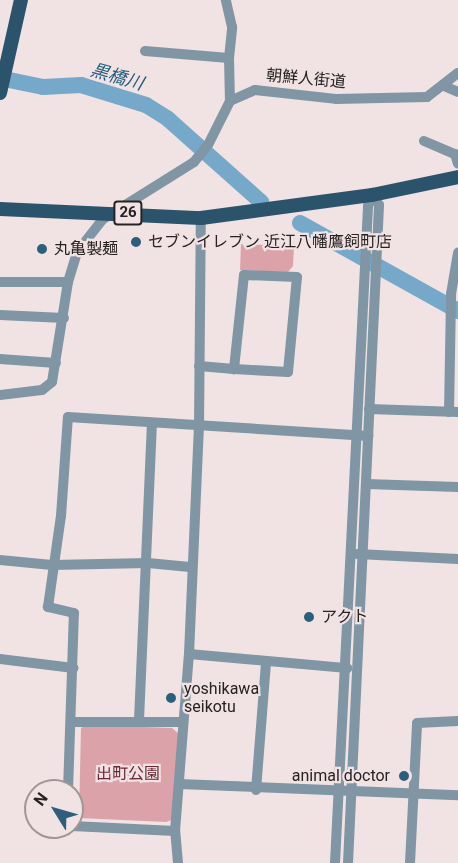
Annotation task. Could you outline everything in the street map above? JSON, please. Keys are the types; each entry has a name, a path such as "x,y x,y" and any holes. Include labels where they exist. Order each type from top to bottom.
{"main road":[{"path":"2,88 21,0"},
{"name":"26","path":"0,209 114,212 201,218 372,195 458,177"}],"street":[{"path":"0,395 42,390 52,382 68,282 77,252 95,227 114,212 194,162 208,145 230,101 229,58 232,27 226,0"},
{"path":"145,51 229,58"},
{"name":"朝鮮人街道","path":"230,101 255,90 336,99 427,97 458,73"},
{"path":"444,86 458,92"},
{"path":"424,141 455,154 458,164"},
{"path":"348,863 366,484 363,436 369,409 370,276 366,244 372,195"},
{"path":"335,863 347,668 351,554 363,436 370,276 377,250 379,205 372,195"},
{"path":"178,863 175,831 189,654 190,567 199,427 201,218"},
{"path":"369,409 454,412 451,322 458,253"},
{"path":"199,366 234,369 288,372 297,277 244,275 234,369"},
{"path":"0,282 68,282"},
{"path":"0,315 64,318"},
{"path":"0,359 56,363"},
{"path":"69,779 74,613 48,608 52,565 61,516 68,417 363,436"},
{"path":"139,720 148,563 152,423"},
{"path":"366,484 458,487"},
{"path":"351,554 458,559"},
{"path":"0,560 52,565 148,563 190,567"},
{"path":"189,654 347,668"},
{"path":"0,659 73,668"},
{"path":"256,790 266,662"},
{"path":"72,722 139,720 183,722"},
{"path":"410,863 417,723 458,721"},
{"path":"179,784 256,790 458,795"},
{"path":"84,827 175,831"}],"green space":[{"path":"241,244 294,246 293,266 288,272 240,270"},
{"name":"出町公園","path":"87,725 172,728 179,734 174,819 166,822 84,818 84,779 80,779 81,728"}],"waterway":[{"name":"黒橋川","path":"0,78 43,87 81,85 146,105 168,119 261,202"},
{"name":"黒橋川","path":"300,223 458,311"}],"place":[{"name":"セブンイレブン 近江八幡鷹飼町店","path":"136,242"},
{"name":"丸亀製麺","path":"42,249"},
{"name":"アクト","path":"309,617"},
{"name":"yoshikawa seikotu","path":"171,698"},
{"name":"animal doctor","path":"404,776"}]}
